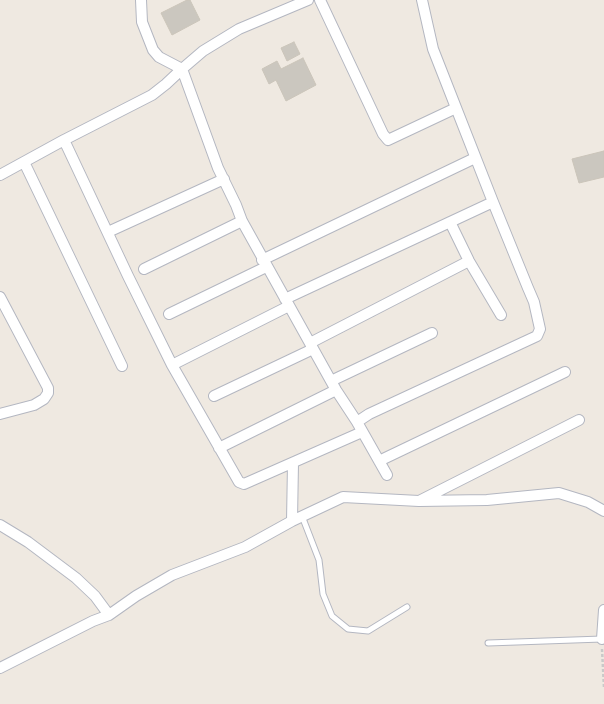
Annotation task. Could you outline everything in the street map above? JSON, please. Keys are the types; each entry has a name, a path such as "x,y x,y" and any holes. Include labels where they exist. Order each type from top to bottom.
{"street":[{"path":"141,0 142,22 153,50 159,57 182,69 218,168 236,205 242,222 333,386 387,475"},
{"path":"0,175 152,95 203,50 239,29 308,0"},
{"path":"320,0 383,134 388,140 456,108"},
{"path":"356,422 369,414 537,336 540,329 534,302 475,158 433,49 422,0"},
{"path":"64,140 172,365 239,482 244,484 362,432"},
{"path":"169,314 264,263 475,158"},
{"path":"24,162 122,366"},
{"path":"108,232 224,179"},
{"path":"172,365 287,303 493,202"},
{"path":"144,269 242,222"},
{"path":"450,222 469,261 501,315"},
{"path":"214,396 469,261"},
{"path":"0,297 3,308 48,388 48,393 44,399 34,404 0,414"},
{"path":"219,448 432,333"},
{"path":"379,461 565,372"},
{"path":"419,501 579,420"},
{"path":"292,521 293,463"},
{"path":"0,668 93,621 109,615 136,596 172,575 245,547 292,521 343,497 419,501 487,500 558,493 588,502 604,511"},
{"path":"0,524 28,542 76,578 95,596 109,615"},
{"path":"602,639 604,610"}],"lane":[{"path":"302,516 319,560 323,594 332,616 348,629 368,631 407,607"},
{"path":"488,643 602,639"}],"path":[{"path":"602,639 604,688"}],"building":[{"path":"187,0 190,0 200,20 172,35 161,13"},
{"path":"294,42 300,54 287,61 281,48"},
{"path":"303,58 316,85 286,101 276,80 269,84 262,69 277,61 281,69"},
{"path":"604,151 604,177 579,183 572,159"}]}
